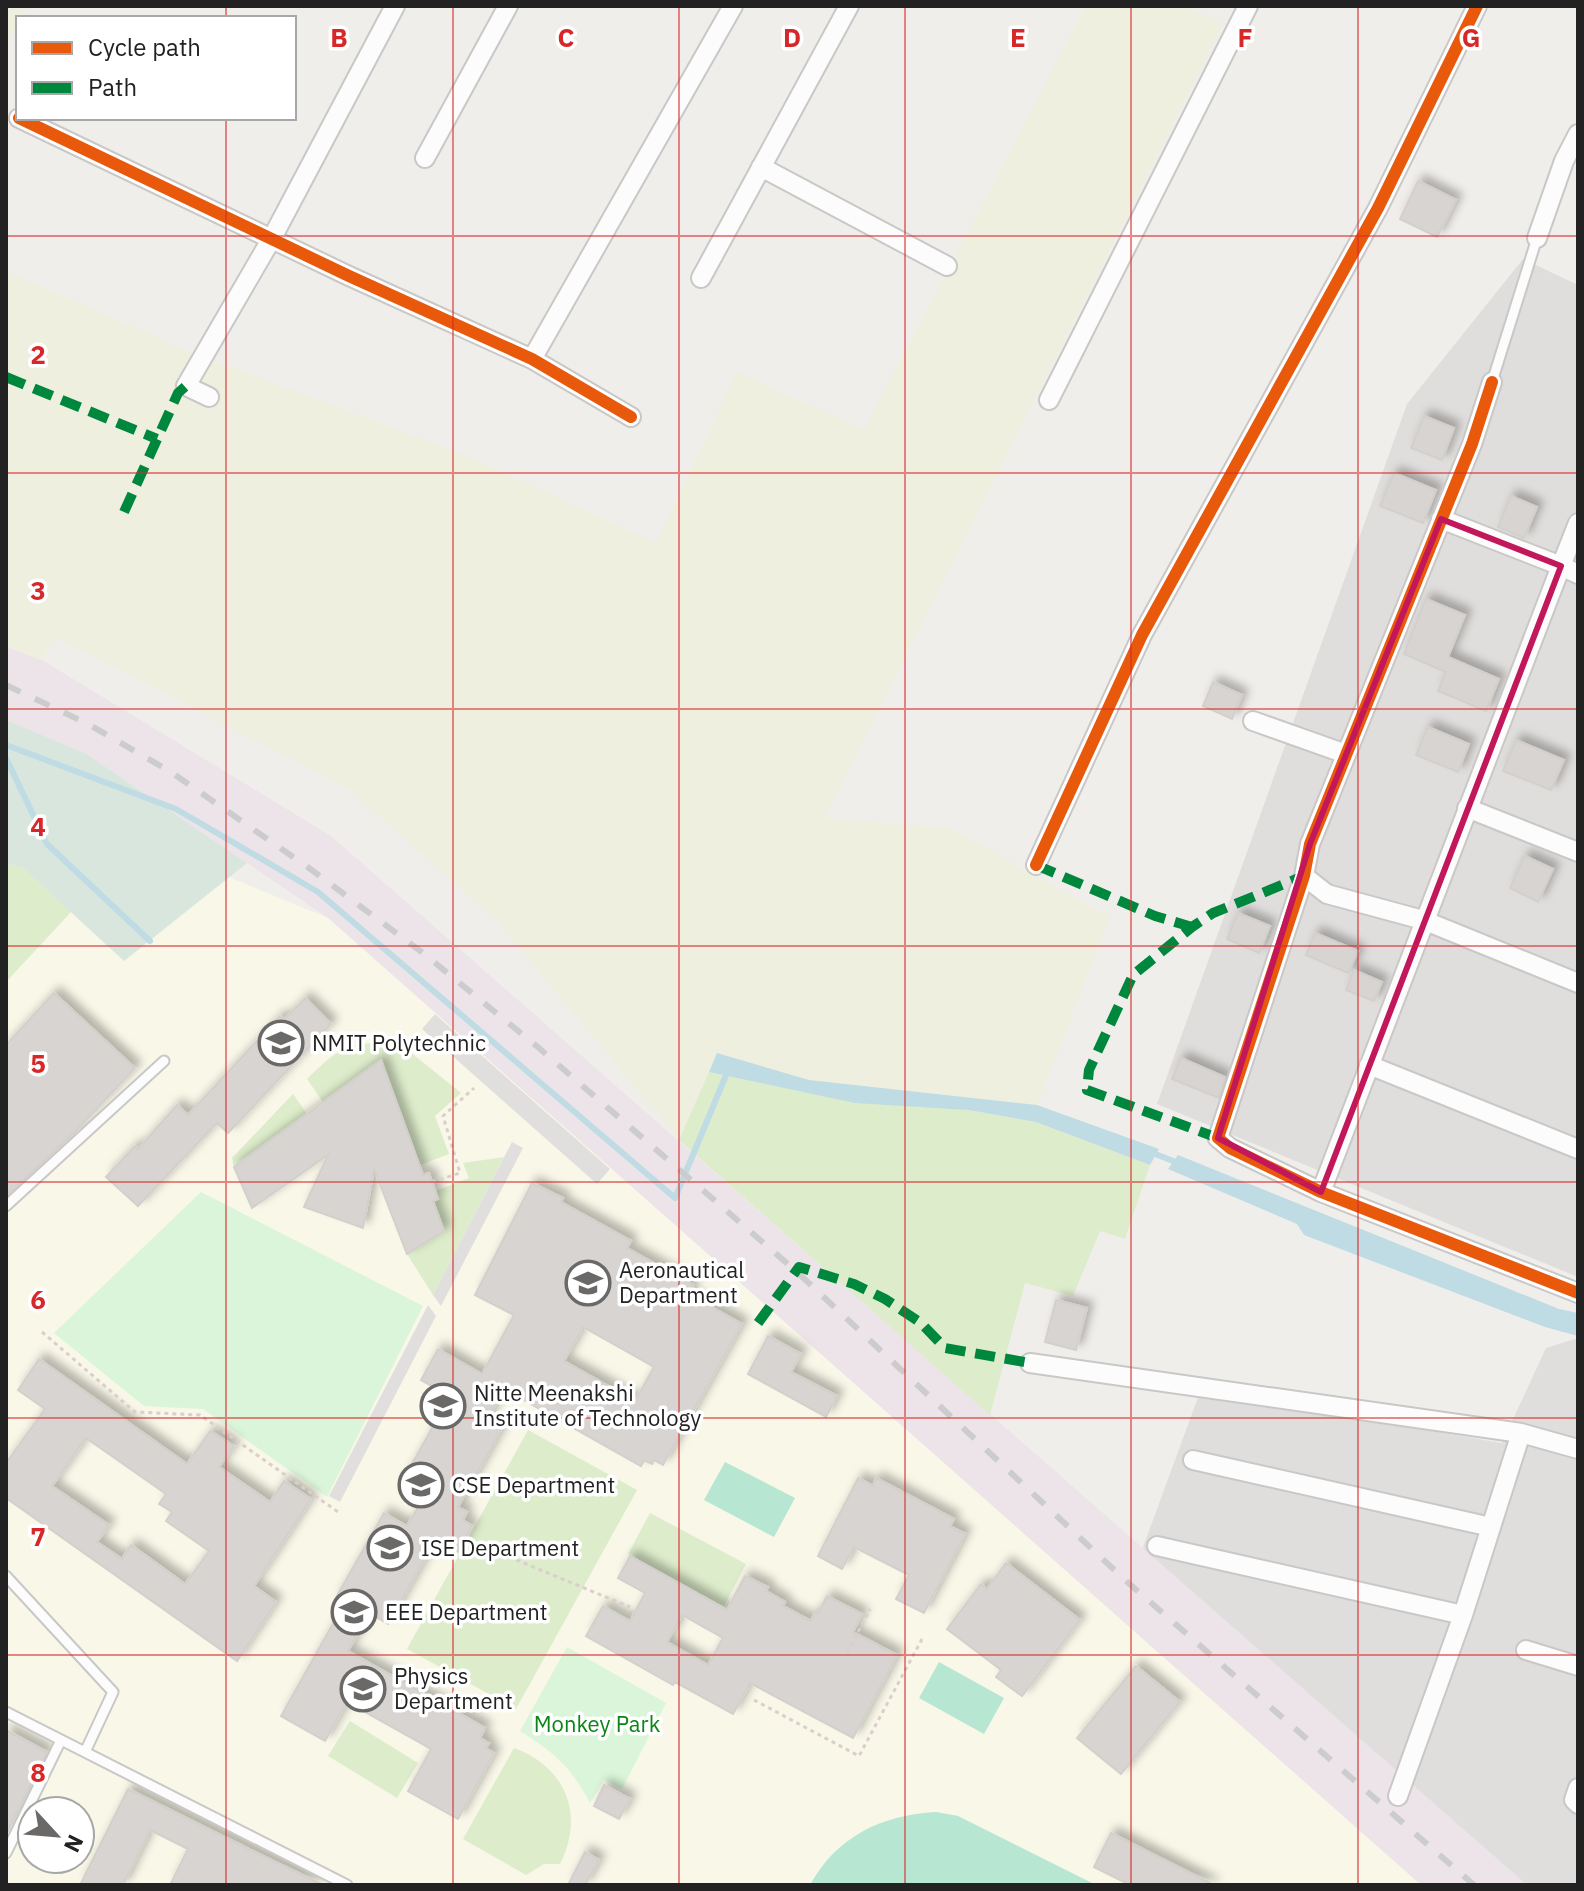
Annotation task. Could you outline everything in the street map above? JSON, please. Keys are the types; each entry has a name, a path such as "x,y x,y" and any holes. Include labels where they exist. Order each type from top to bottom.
{"street":[{"path":"209,397 186,386 272,238 395,6"},
{"path":"425,158 508,6"},
{"path":"532,359 733,6"},
{"path":"701,278 849,6"},
{"path":"1049,400 1248,6"},
{"path":"1036,865 1142,635 1378,208 1477,6"},
{"path":"23,120 532,359 631,417"},
{"path":"1537,238 1564,161 1578,134"},
{"path":"761,167 947,266"},
{"path":"1492,382 1472,444 1310,844 1304,876 1218,1138 1230,1148 1321,1192 1578,1293"},
{"path":"1441,519 1570,570"},
{"path":"1321,1192 1467,808 1570,570 1578,523"},
{"path":"1253,721 1346,754"},
{"path":"1467,808 1578,852"},
{"path":"1304,876 1327,894 1423,920 1578,983"},
{"path":"1369,1065 1578,1149"},
{"path":"1030,1363 1521,1433 1578,1449"},
{"path":"1398,1796 1463,1615 1521,1433"},
{"path":"1193,1460 1491,1527"},
{"path":"1157,1546 1463,1615"},
{"path":"1526,1650 1578,1666"},
{"path":"1578,1788 1574,1800 1578,1804"}],"lane":[{"path":"1492,382 1537,238"},
{"path":"6,1206 164,1061"},
{"path":"6,1576 113,1692 85,1752"},
{"path":"6,1712 347,1885"},
{"path":"6,1853 61,1740"}],"path":[{"path":"432,1182 460,1173 443,1116 474,1088"},
{"path":"42,1332 135,1412 200,1415 341,1514"},
{"path":"464,1540 630,1607"},
{"path":"847,1653 870,1609"},
{"path":"754,1700 859,1756 922,1639"}],"highlighted area":[{"path":"1441,519 1561,566 1321,1192 1218,1138 1310,844"}],"shaded area":[{"path":"1523,259 1578,285 1578,1277 1157,1104 1407,404"},
{"path":"6,647 42,660 331,836 1527,1885 1421,1885 328,918 85,753 6,720"},
{"path":"6,720 85,753 247,863 124,961 22,867 6,864"},
{"name":"Nitte Meenakshi Institute of Technology","path":"6,785 328,918 1421,1885 6,1885"},
{"path":"435,1014 610,1169 597,1184 422,1029"},
{"path":"512,1142 523,1148 441,1306 433,1295"},
{"path":"428,1305 436,1316 340,1502 329,1496"},
{"path":"1578,1338 1578,1885 1527,1885 1142,1550 1200,1392 1502,1443 1546,1348"}],"green space":[{"path":"6,6 28,6 22,16 16,16 16,28 6,46"},
{"path":"1086,6 1186,6 1223,23 825,818 950,828 1110,917 1037,1105 809,1080 717,1053 679,1139 495,919 349,789 54,636 42,660 6,647 6,271 186,350 470,457 656,543 737,372 864,430"},
{"path":"6,864 22,867 71,912 6,982"},
{"path":"378,1043 409,1051 461,1093 435,1116 449,1154 420,1165 381,1060 323,1102 307,1079 338,1052 355,1045"},
{"path":"709,1072 770,1085 969,1110 1036,1122 1150,1165 1125,1239 1100,1231 1073,1296 1025,1283 990,1415 679,1140"},
{"path":"293,1094 307,1114 234,1167 232,1158"},
{"path":"504,1157 433,1295 407,1254 444,1231 433,1201 438,1198 435,1191 469,1178 463,1163"},
{"path":"201,1192 423,1306 327,1497 203,1409 144,1406 54,1333"},
{"path":"528,1430 637,1490 516,1709 407,1649"},
{"path":"725,1462 795,1498 774,1537 704,1500"},
{"path":"650,1513 746,1564 724,1606 628,1554"},
{"name":"Monkey Park","path":"567,1647 666,1703 622,1789 604,1780 590,1803 561,1762 520,1731"},
{"path":"939,1662 1004,1698 984,1734 919,1698"},
{"path":"350,1721 418,1763 397,1798 328,1756"},
{"path":"514,1748 547,1767 566,1795 570,1811 571,1828 560,1864 544,1864 526,1875 463,1839"},
{"path":"936,1812 958,1816 1096,1885 810,1885 833,1853 863,1831 897,1818"}],"water":[{"path":"717,1053 809,1080 1037,1105 1159,1149 1150,1165 1036,1122 969,1110 855,1103 709,1072"},
{"path":"1178,1155 1559,1309 1578,1313 1578,1336 1545,1327 1304,1235 1297,1224 1168,1169"}],"building":[{"path":"1418,181 1456,200 1437,237 1400,219"},
{"path":"1424,416 1454,428 1442,460 1411,448"},
{"path":"1394,473 1436,490 1423,523 1380,506"},
{"path":"1511,496 1537,507 1524,538 1498,527"},
{"path":"1426,599 1465,615 1448,657 1499,679 1486,711 1438,691 1446,672 1404,654"},
{"path":"1213,682 1242,695 1232,719 1203,706"},
{"path":"1428,727 1469,744 1458,772 1416,755"},
{"path":"1516,740 1564,760 1551,790 1503,771"},
{"path":"1525,856 1553,869 1538,902 1510,888"},
{"path":"1238,913 1270,926 1259,953 1227,939"},
{"path":"1315,933 1358,951 1348,973 1306,955"},
{"path":"1354,970 1382,982 1374,1001 1346,990"},
{"path":"54,993 135,1068 75,1132 6,1196 6,1045"},
{"path":"305,998 331,1024 228,1133 217,1123 138,1206 106,1177 135,1146 138,1149 177,1105 188,1115 280,1016 284,1020"},
{"path":"1181,1058 1225,1077 1219,1098 1172,1079"},
{"path":"381,1060 423,1175 429,1173 438,1199 433,1201 444,1231 407,1254 374,1169 363,1228 304,1207 328,1155 252,1208 234,1167"},
{"name":"Nitte Meenakshi Institute of Technology","path":"532,1183 563,1198 561,1202 631,1241 627,1248 693,1285 688,1294 742,1324 663,1465 654,1460 652,1464 644,1460 641,1466 504,1389 486,1422 501,1430 458,1507 467,1512 463,1520 472,1526 456,1555 446,1549 442,1557 430,1550 388,1624 369,1613 348,1651 485,1728 480,1738 489,1743 486,1748 494,1753 458,1819 408,1791 431,1749 347,1702 325,1741 281,1716 344,1604 335,1599 384,1513 407,1526 422,1500 399,1487 450,1396 421,1380 438,1349 482,1374 514,1315 475,1295","holes":["583,1327 654,1367 635,1401 564,1361"]},
{"path":"1056,1300 1087,1308 1076,1350 1045,1342"},
{"path":"768,1336 801,1354 791,1372 837,1396 826,1417 748,1374"},
{"path":"39,1359 187,1464 210,1431 234,1446 219,1467 270,1502 284,1481 311,1499 254,1586 276,1602 237,1661 6,1498 6,1463 45,1409 18,1390","holes":["86,1438 166,1494 159,1504 172,1512 166,1521 209,1551 185,1584 131,1545 122,1559 97,1542 109,1525 52,1486"]},
{"path":"858,1478 873,1486 876,1478 954,1519 950,1526 965,1534 924,1613 896,1599 909,1575 854,1547 842,1569 818,1556"},
{"path":"630,1556 727,1610 745,1576 768,1587 766,1591 785,1602 783,1606 811,1621 827,1596 862,1614 853,1632 897,1655 853,1738 750,1683 733,1714 675,1682 673,1685 586,1636 603,1606 630,1621 645,1593 618,1578","holes":["682,1615 723,1638 708,1665 667,1642"]},
{"path":"1006,1563 1080,1620 1022,1696 996,1677 1001,1670 947,1629 981,1584 987,1589"},
{"path":"1136,1666 1180,1702 1121,1774 1077,1738"},
{"path":"6,1730 47,1752 26,1795 16,1795 16,1815 6,1835"},
{"path":"604,1785 630,1799 619,1819 594,1806"},
{"path":"128,1789 323,1885 170,1885 188,1849 150,1830 123,1885 80,1885 85,1875 96,1875 96,1853"},
{"path":"1111,1833 1214,1885 1130,1885 1094,1867"},
{"path":"585,1852 599,1860 585,1885 568,1885"}],"waterway":[{"path":"6,745 176,809 318,892 675,1198 729,1068"},
{"path":"6,758 47,844 150,941"},
{"path":"1150,1152 1181,1164"}],"railway":[{"path":"6,685 88,724 171,772 309,868 423,953 539,1048 797,1272 1125,1580 1474,1885"}],"marked path":[{"path":"6,377 157,439"},
{"path":"124,512 178,393 186,386"},
{"path":"1036,865 1155,916 1192,927"},
{"path":"1218,1138 1087,1090 1089,1070 1133,975 1213,913 1304,876"},
{"path":"758,1323 799,1267 854,1284 885,1299 921,1323 945,1348 1030,1363"}],"cycle path":[{"path":"1036,865 1142,635 1378,208 1477,6"},
{"path":"23,120 349,276 532,359 631,417"},
{"path":"1492,382 1472,444 1310,844 1304,876 1218,1138 1230,1148 1321,1192 1578,1293"}],"place":[{"name":"NMIT Polytechnic","path":"281,1043"},
{"name":"Aeronautical Department","path":"588,1283"},
{"name":"Nitte Meenakshi Institute of Technology","path":"443,1406"},
{"name":"CSE Department","path":"421,1485"},
{"name":"ISE Department","path":"390,1548"},
{"name":"EEE Department","path":"354,1612"},
{"name":"Physics Department","path":"363,1689"}]}
